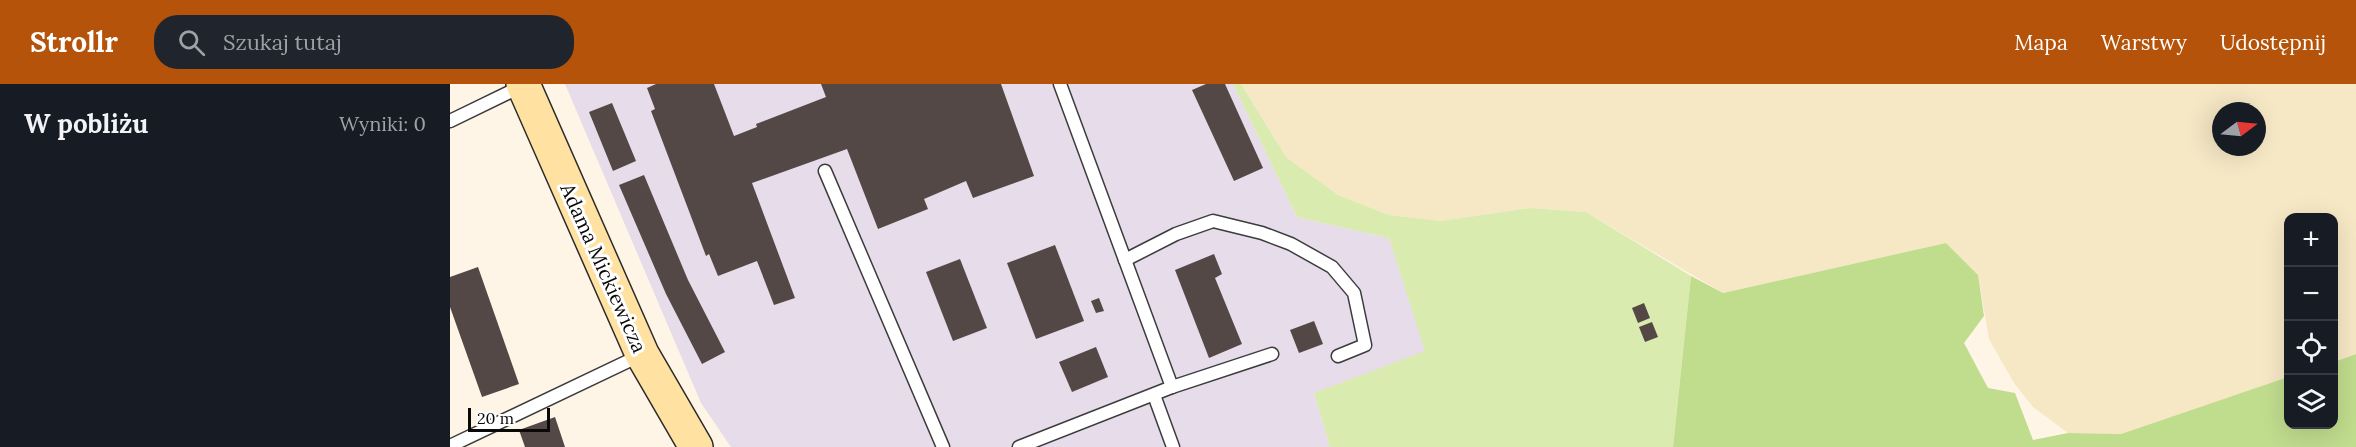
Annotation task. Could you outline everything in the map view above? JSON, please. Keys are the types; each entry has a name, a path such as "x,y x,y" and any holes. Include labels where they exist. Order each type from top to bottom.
{"street":[{"name":"Adama Mickiewicza","path":"523,85 642,354 696,447"}],"lane":[{"path":"1060,84 1172,387"},
{"path":"450,121 523,85"},
{"path":"825,171 943,447"},
{"path":"1125,260 1176,234 1213,220 1262,233 1291,244 1332,267 1354,293 1365,345 1338,356"},
{"path":"450,446 642,354"},
{"path":"1019,447 1172,387 1272,354"},
{"path":"1154,395 1173,447"}],"shaded area":[{"path":"565,84 1233,84 1297,217 1389,238 1426,352 1314,393 1330,447 731,447 701,403"},
{"path":"1241,84 2356,84 2356,354 2338,361 2338,213 2284,213 2284,378 2121,434 2068,433 2033,407 2014,383 1989,339 1978,275 1946,243 1723,293 1586,212 1530,208 1441,221 1389,215 1338,195 1286,157"}],"green space":[{"path":"1233,84 1241,84 1286,157 1338,195 1389,215 1441,221 1530,208 1586,212 1691,276 1673,447 1330,447 1314,393 1425,351 1389,238 1297,217"},
{"path":"1946,243 1978,275 1984,316 1964,343 1988,388 2015,393 2033,440 2068,433 2121,434 2284,378 2284,429 2338,429 2338,361 2356,354 2356,447 1673,447 1691,276 1723,293"}],"building":[{"path":"656,84 714,84 734,136 757,127 756,124 826,97 821,84 1001,84 1034,176 973,198 966,181 924,199 928,209 878,229 847,149 752,183 795,298 774,305 757,261 718,276 709,254 706,256 651,111 655,109 647,88"},
{"path":"1206,84 1225,84 1263,168 1234,181 1192,90"},
{"path":"612,103 636,161 613,171 589,112"},
{"path":"644,175 688,280 725,352 702,364 666,294 619,185"},
{"path":"1055,245 1084,321 1036,339 1007,263"},
{"path":"1214,254 1222,274 1215,278 1242,344 1209,358 1175,270"},
{"path":"960,259 987,328 953,341 926,272"},
{"path":"478,267 519,384 482,397 450,307 450,277"},
{"path":"1099,298 1104,311 1096,313 1091,301"},
{"path":"1644,303 1650,318 1638,323 1632,308"},
{"path":"1314,321 1323,344 1299,353 1290,330"},
{"path":"1652,322 1658,337 1645,342 1639,327"},
{"path":"1096,347 1108,377 1072,392 1059,362"},
{"path":"555,417 565,447 525,447 519,430"}]}
